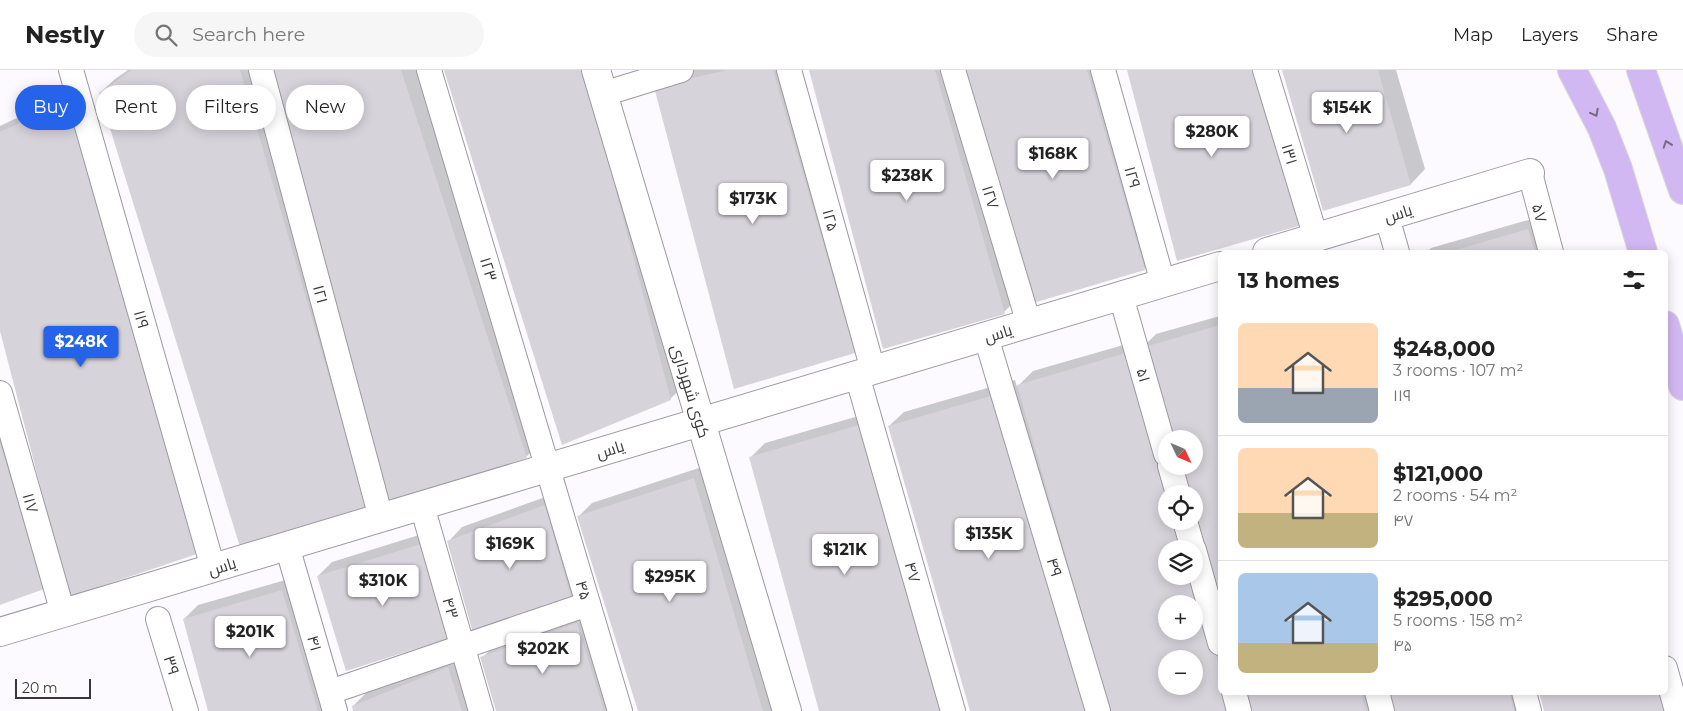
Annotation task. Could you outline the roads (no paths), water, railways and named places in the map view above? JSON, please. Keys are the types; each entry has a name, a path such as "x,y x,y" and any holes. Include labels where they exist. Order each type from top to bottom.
{"highway":[{"path":"1572,70 1602,128 1618,169 1642,250"},
{"path":"1640,70 1683,190"},
{"path":"1668,336 1683,386"}],"street":[{"name":"۱۱۹","path":"71,70 214,568"},
{"name":"۱۲۱","path":"261,70 381,518"},
{"name":"۱۲۳","path":"429,70 548,468"},
{"path":"598,76 681,70"},
{"name":"۱۲۵","path":"789,70 865,373"},
{"name":"۱۲۷","path":"953,70 1029,324"},
{"name":"۱۲۹","path":"1104,70 1163,284"},
{"name":"۱۳۱","path":"1265,70 1316,238"},
{"name":"کوی شهرداری","path":"598,76 787,711"},
{"name":"یاس","path":"1273,250 1530,174"},
{"name":"۵۷","path":"1530,174 1550,250"},
{"path":"1387,217 1396,250"},
{"name":"یاس","path":"0,632 1218,267"},
{"name":"۵۱","path":"1122,296 1159,430"},
{"name":"۴۹","path":"986,337 1098,711"},
{"name":"۴۷","path":"865,373 953,711"},
{"name":"۱۱۷","path":"0,393 63,613"},
{"name":"۴۵","path":"548,468 620,711"},
{"name":"۴۳","path":"422,506 481,711"},
{"name":"۴۱","path":"287,546 332,702"},
{"path":"1203,582 1218,636"},
{"path":"332,702 462,647 588,604"},
{"name":"۳۹","path":"158,619 186,711"},
{"path":"1668,679 1677,711"},
{"path":"1235,695 1239,711"},
{"path":"1378,695 1382,711"},
{"path":"1525,695 1530,711"}]}
